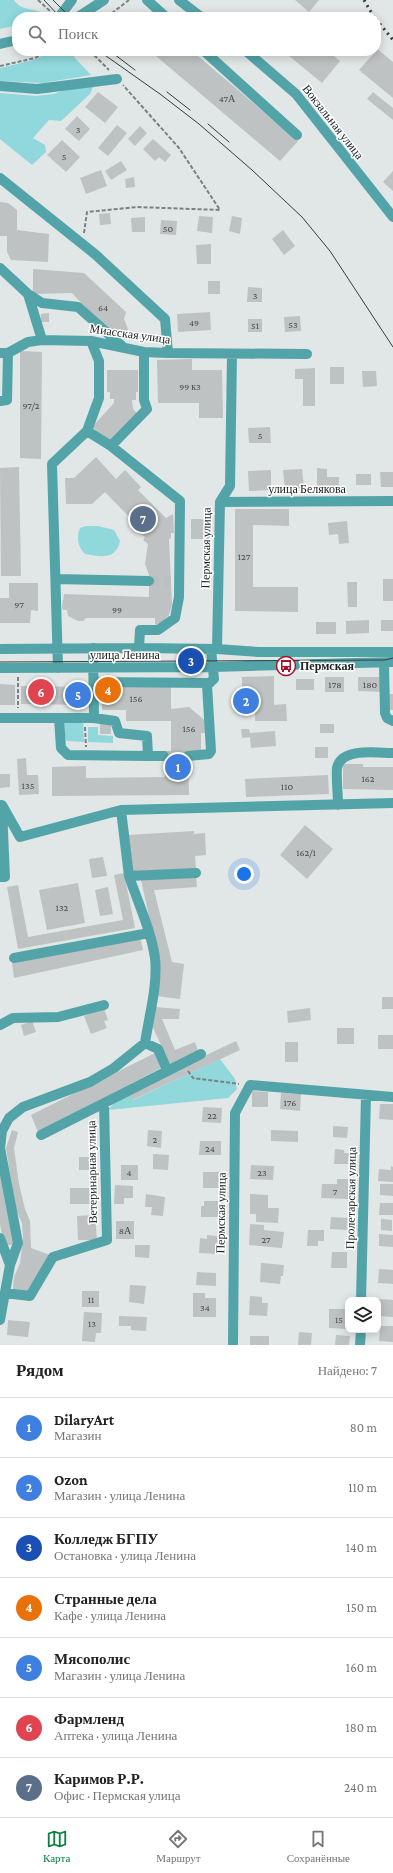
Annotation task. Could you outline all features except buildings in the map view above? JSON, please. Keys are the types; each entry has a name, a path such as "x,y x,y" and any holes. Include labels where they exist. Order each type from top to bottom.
{"street":[{"path":"63,12 72,0"},
{"path":"86,12 104,0"},
{"path":"147,0 160,12"},
{"path":"179,0 195,12"},
{"path":"0,44 12,41"},
{"path":"210,56 297,135"},
{"name":"Вокзальная улица","path":"252,56 296,94 393,217"},
{"path":"0,86 37,89 117,79"},
{"path":"0,178 82,244 165,319 168,353"},
{"path":"0,268 28,294 42,304 78,307 122,346"},
{"path":"28,294 42,340"},
{"name":"Миасская улица","path":"4,353 28,342 42,340 91,341 122,346 144,352 307,354"},
{"path":"58,668 56,648 56,579 52,464 87,431 99,398 99,361 91,341"},
{"path":"111,446 147,409 144,400 144,352"},
{"path":"0,401 8,400 4,353"},
{"name":"Пермская улица","path":"210,683 214,680 213,668 220,502 230,486 232,354"},
{"path":"87,431 111,446 180,501 175,581 179,597 175,618 158,630 140,630 139,648"},
{"name":"улица Белякова","path":"220,502 393,502"},
{"path":"56,579 149,581"},
{"path":"90,718 94,682 93,648"},
{"name":"улица Ленина","path":"0,649 139,648 214,649 258,652 393,652"},
{"path":"389,663 385,712 387,718 393,721"},
{"name":"улица Ленина","path":"0,668 213,668 389,663"},
{"path":"94,682 210,683"},
{"path":"188,756 205,756 211,751 207,685 210,683"},
{"path":"0,718 90,718 115,721 119,733 147,736 148,756"},
{"path":"59,718 60,748 68,755 164,756"},
{"path":"338,805 337,767 344,757 354,753 393,753"},
{"path":"1,805 20,837 121,810 393,803"},
{"path":"0,877 5,877 1,805"},
{"path":"0,1320 10,1265 18,1243 0,1148 2,1131 9,1118 23,1107 63,1094 102,1075 114,1068 146,1043 155,978 155,958 149,933 129,876 121,810"},
{"path":"129,876 196,873"},
{"path":"14,958 149,933"},
{"path":"0,1025 14,1018 58,1017 104,1005"},
{"path":"146,1043 158,1050 167,1070"},
{"path":"41,1135 201,1054"},
{"path":"250,1085 366,1096 393,1097"},
{"name":"Пермская улица","path":"233,1345 235,1113 250,1085"},
{"name":"Пролетарская улица","path":"361,1297 366,1096"},
{"name":"Ветеринарная улица","path":"5,1293 30,1296 53,1257 107,1240 104,1103"},
{"path":"0,1238 10,1265"},
{"path":"360,1345 361,1333"}],"path":[{"path":"38,0 51,12"},
{"path":"113,12 129,0"},
{"path":"0,66 39,56"},
{"path":"82,244 87,212 137,207 220,210 179,148 95,56"},
{"path":"18,676 18,718"},
{"path":"87,756 90,718"},
{"path":"183,1063 193,1078 250,1085"}],"shaded area":[{"path":"0,0 14,0 17,4 24,8 41,12 12,12 12,26 0,29"},
{"path":"42,56 75,56 74,57 91,75 43,83 0,81 0,68 33,60"},
{"path":"90,84 93,87 90,94 61,121 49,120 33,138 45,145 46,152 32,165 0,139 0,93 36,96 54,94 71,87"},
{"path":"86,526 98,526 114,530 120,541 115,551 107,556 85,554 79,545 78,539 80,528"},
{"path":"64,719 83,720 84,742 67,741 65,738"},
{"path":"88,727 98,727 98,735 113,736 113,743 88,742"},
{"path":"220,1059 235,1079 237,1089 228,1098 108,1110 119,1098 128,1092 133,1100"}],"tunnel":[{"path":"149,581 171,581"},
{"path":"164,756 188,756"}],"tram line":[{"path":"44,0 55,12"},
{"path":"53,0 65,12"},
{"path":"106,56 199,124 252,170 302,217 330,251 393,347"},
{"path":"117,56 135,70"},
{"path":"167,92 190,110"},
{"path":"208,124 229,142"},
{"path":"0,662 385,660 393,658"}],"railway":[{"path":"364,0 371,12"},
{"path":"381,25 393,40"}],"place":[{"name":"Каримов Р.Р.","path":"143,519"},
{"name":"Колледж БГПУ","path":"191,661"},
{"name":"Пермская","path":"286,666"},
{"name":"Странные дела","path":"108,690"},
{"name":"Фармленд","path":"41,692"},
{"name":"Мясополис","path":"78,695"},
{"name":"Ozon","path":"246,701"},
{"name":"DilaryArt","path":"178,767"}]}
